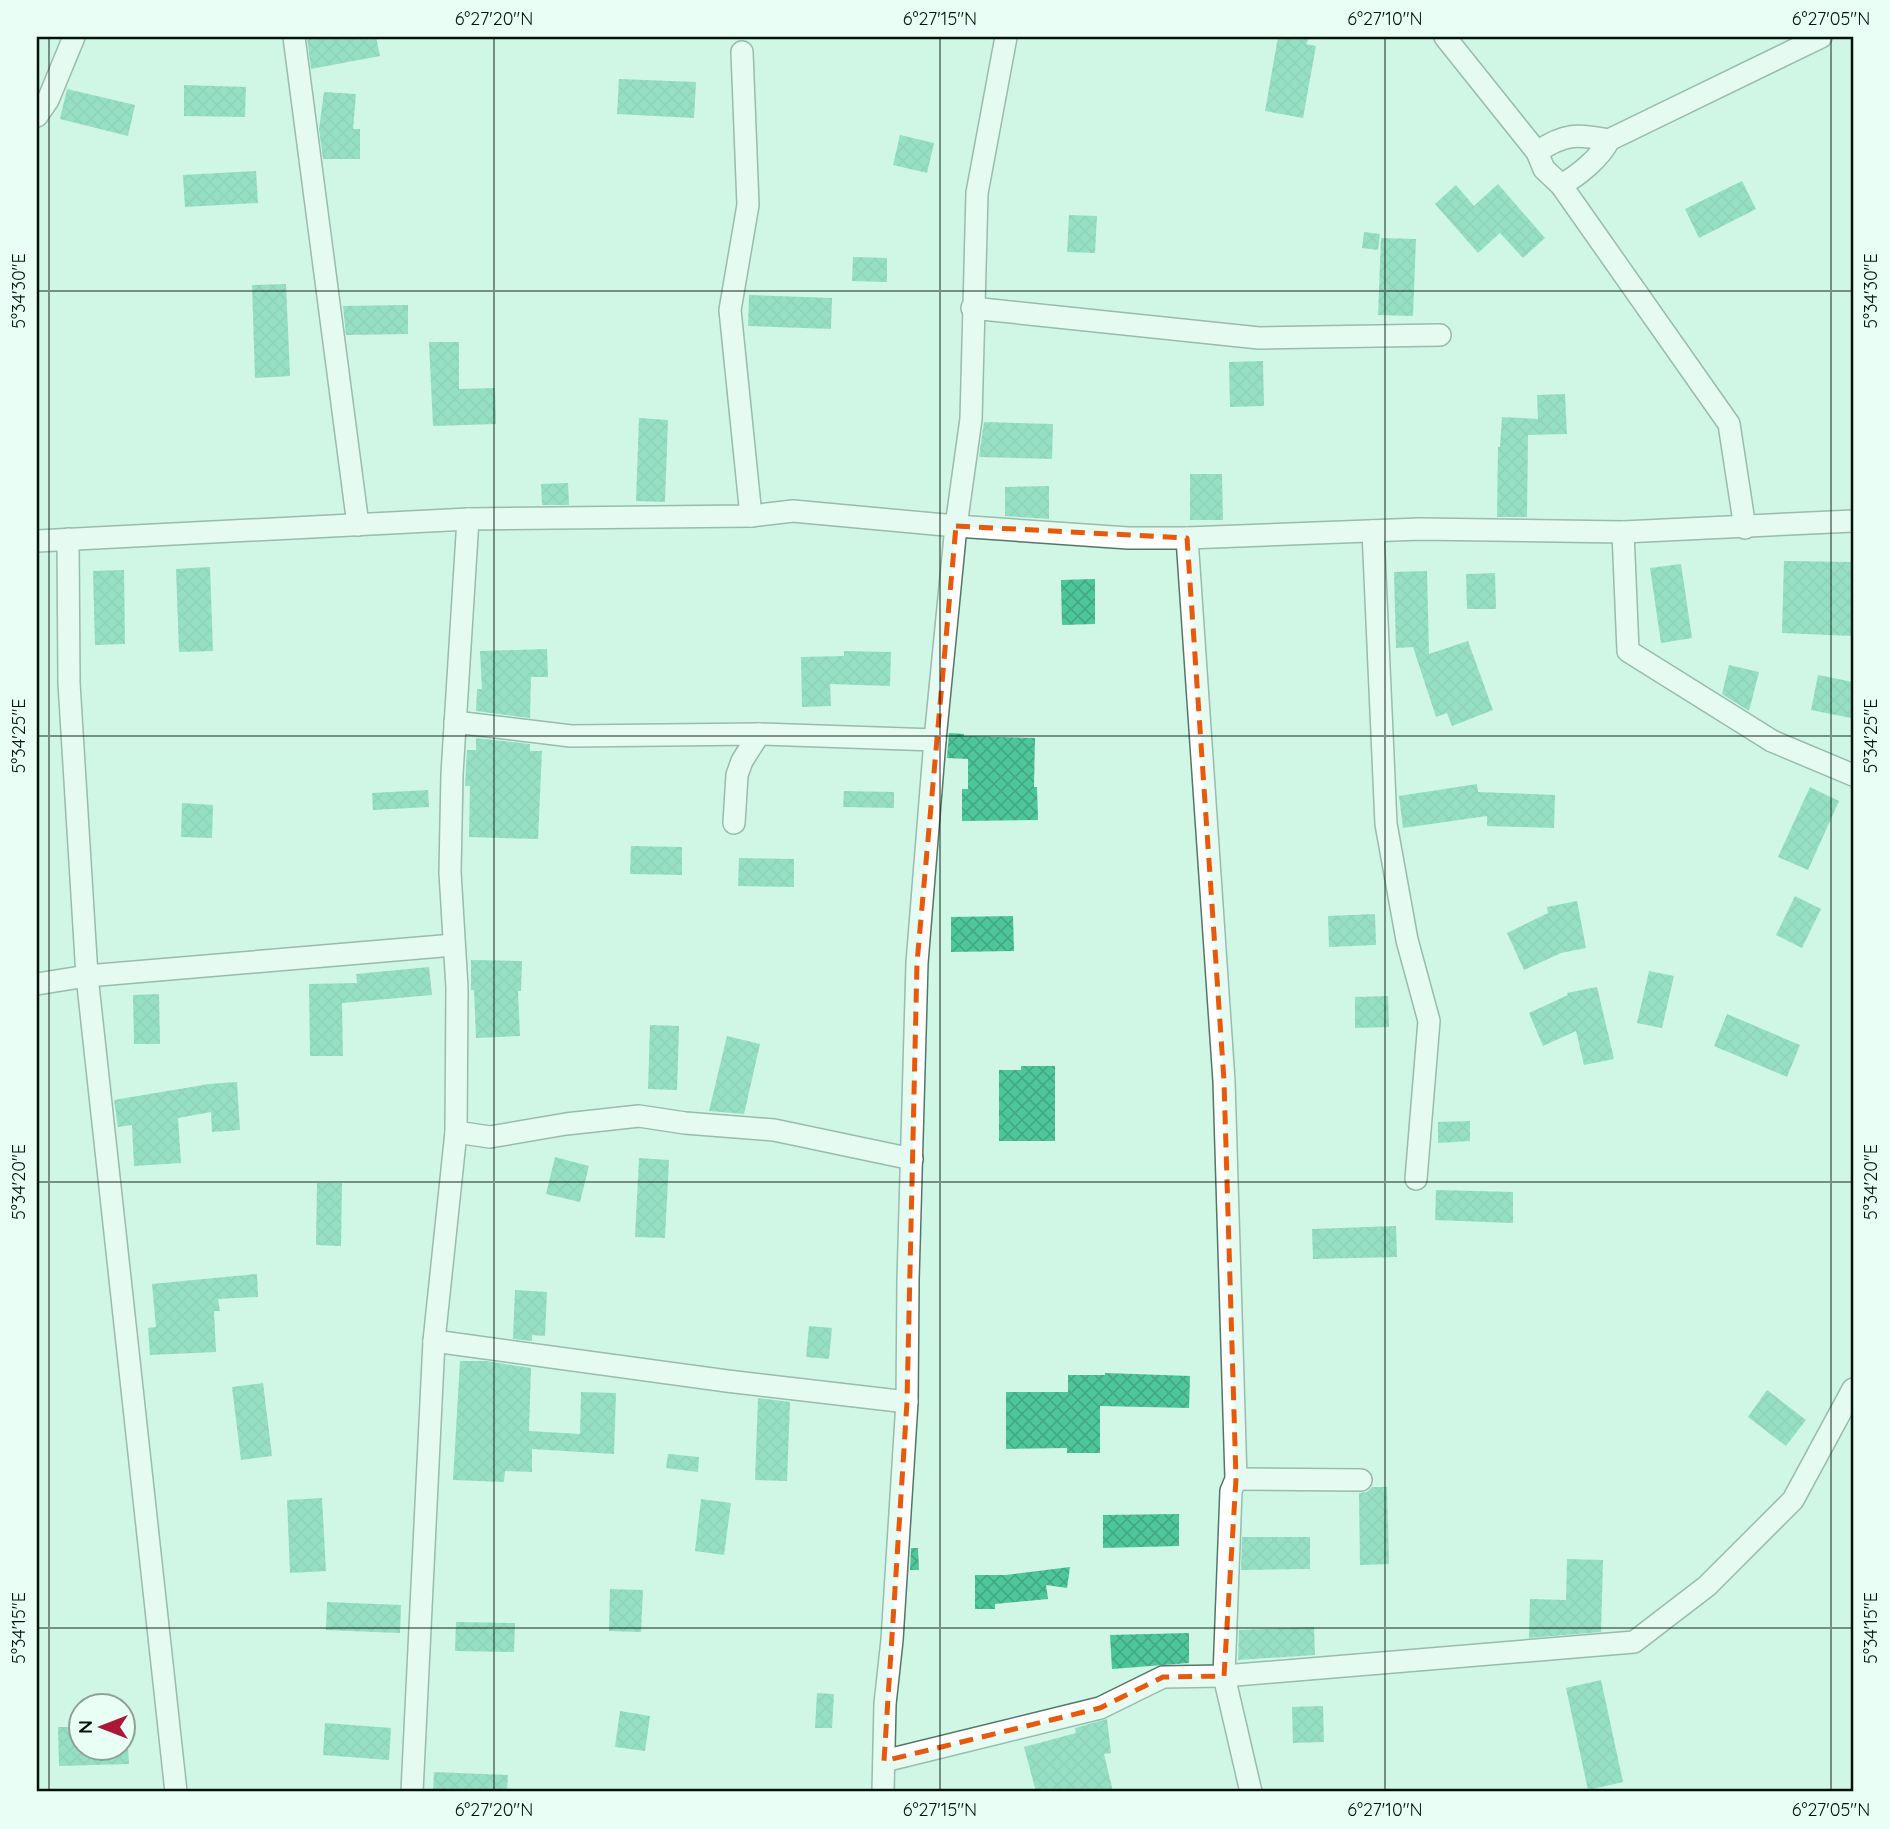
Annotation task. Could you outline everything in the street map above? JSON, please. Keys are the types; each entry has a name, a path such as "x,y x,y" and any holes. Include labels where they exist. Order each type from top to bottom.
{"street":[{"path":"37,116 48,100 74,37"},
{"path":"293,37 358,525"},
{"path":"883,1792 885,1704 892,1640 907,1402 917,963 934,740 956,526 971,419 976,193 1002,37"},
{"path":"1445,37 1537,152 1544,169 1561,185 1729,424 1745,528"},
{"path":"1561,185 1596,157 1609,140 1821,37"},
{"path":"743,52 748,205 730,310 751,516"},
{"path":"1537,152 1553,142 1578,135 1609,140"},
{"path":"972,308 1259,338 1440,335"},
{"path":"37,541 468,519 751,516 793,511 1128,538 1420,529 1623,533 1853,521"},
{"path":"412,1792 434,1341 456,1132 457,988 450,872 455,722 468,519"},
{"path":"1373,531 1386,824 1407,940 1429,1021 1416,1179"},
{"path":"1623,533 1628,651 1772,741 1853,775"},
{"path":"1187,538 1224,1081 1236,1479 1231,1491 1224,1676 1251,1792"},
{"path":"68,539 69,683 87,976 176,1792"},
{"path":"455,722 571,736 760,734 934,740"},
{"path":"734,823 737,775 760,734"},
{"path":"37,984 87,976 454,945"},
{"path":"456,1132 490,1137 566,1124 639,1116 685,1124 774,1129 912,1159"},
{"path":"434,1341 727,1381 907,1402"},
{"path":"884,1761 1100,1708 1163,1677 1224,1676 1634,1642 1707,1586 1793,1500 1853,1389"},
{"path":"1236,1479 1361,1480"}],"highlighted area":[{"path":"956,526 1187,538 1224,1081 1236,1479 1224,1676 1163,1677 1100,1708 884,1761 907,1402 917,963"}],"building":[{"path":"307,37 376,37 380,56 311,69"},
{"path":"1278,37 1310,37 1306,44 1316,46 1303,118 1265,111"},
{"path":"619,79 696,82 694,118 617,114"},
{"path":"184,85 246,87 245,117 184,116"},
{"path":"67,89 135,105 128,136 60,119"},
{"path":"324,92 356,94 353,129 360,129 360,159 323,159 319,129"},
{"path":"900,135 934,143 927,173 893,165"},
{"path":"256,171 258,203 185,207 183,175"},
{"path":"1742,181 1756,209 1699,238 1685,209"},
{"path":"1498,184 1545,238 1523,258 1500,233 1478,253 1435,204 1456,185 1474,206"},
{"path":"1069,215 1097,216 1095,253 1067,252"},
{"path":"1364,232 1380,234 1378,250 1362,248"},
{"path":"1381,238 1416,239 1413,316 1378,315"},
{"path":"853,257 887,258 887,282 852,281"},
{"path":"286,284 290,376 255,378 252,285"},
{"path":"749,295 832,298 831,329 748,326"},
{"path":"408,305 408,334 346,335 343,306"},
{"path":"429,342 459,342 459,389 495,388 496,424 433,426"},
{"path":"1263,361 1264,406 1230,407 1229,362"},
{"path":"1565,394 1567,434 1528,435 1527,517 1497,517 1498,447 1502,417 1538,419 1537,395"},
{"path":"639,418 668,420 665,502 636,501"},
{"path":"984,422 1053,424 1052,459 979,457"},
{"path":"1190,474 1222,474 1223,520 1190,520"},
{"path":"568,483 569,505 542,505 541,484"},
{"path":"1049,486 1049,519 1005,516 1005,487"},
{"path":"1784,561 1853,562 1853,636 1782,633"},
{"path":"1681,564 1692,638 1661,643 1650,568"},
{"path":"210,567 213,651 179,652 176,569"},
{"path":"124,570 125,644 95,645 93,571"},
{"path":"1427,571 1429,654 1468,641 1493,710 1452,726 1447,713 1436,717 1413,647 1396,648 1394,572"},
{"path":"1495,573 1496,609 1467,609 1466,574"},
{"path":"1095,579 1095,624 1062,625 1061,580"},
{"path":"547,649 548,677 531,677 530,718 476,711 477,689 482,689 480,651"},
{"path":"844,651 891,652 890,686 830,684 831,706 802,707 801,657 844,656"},
{"path":"1729,665 1759,672 1749,711 1722,694"},
{"path":"1818,675 1853,682 1851,718 1811,710"},
{"path":"949,733 964,736 1035,738 1034,787 1037,787 1038,820 962,821 962,789 968,789 968,759 947,758"},
{"path":"476,738 530,744 530,751 542,751 538,839 469,837 470,786 465,786 467,750 476,750"},
{"path":"1477,784 1478,792 1555,795 1554,828 1487,826 1487,816 1403,828 1399,796"},
{"path":"1810,787 1839,801 1808,870 1778,857"},
{"path":"428,790 429,807 373,810 372,793"},
{"path":"844,791 894,792 894,808 843,807"},
{"path":"182,803 213,805 212,838 181,837"},
{"path":"631,846 682,847 682,875 630,874"},
{"path":"739,858 794,859 794,887 738,886"},
{"path":"1795,896 1821,909 1802,948 1776,935"},
{"path":"1577,901 1586,948 1561,953 1524,970 1507,933 1548,913 1547,907"},
{"path":"1375,914 1376,945 1329,947 1328,916"},
{"path":"1013,916 1014,951 951,952 951,917"},
{"path":"471,960 522,961 521,991 518,991 520,1036 476,1038"},
{"path":"429,967 432,995 342,1003 343,1056 310,1056 309,984 357,983 356,974"},
{"path":"1649,971 1674,976 1662,1028 1637,1023"},
{"path":"1597,987 1614,1059 1584,1065 1576,1031 1543,1046 1529,1013 1568,995 1567,993"},
{"path":"159,994 160,1044 134,1044 133,995"},
{"path":"1388,996 1389,1027 1355,1028 1355,997"},
{"path":"1727,1014 1800,1045 1787,1077 1714,1046"},
{"path":"650,1025 679,1026 677,1090 648,1089"},
{"path":"727,1036 760,1044 744,1114 709,1111"},
{"path":"1021,1066 1055,1066 1055,1141 999,1141 999,1070 1021,1070"},
{"path":"237,1082 240,1130 212,1132 211,1112 178,1118 181,1163 134,1166 132,1125 118,1127 114,1100"},
{"path":"1470,1121 1470,1141 1438,1143 1438,1122"},
{"path":"555,1157 589,1166 580,1202 546,1194"},
{"path":"639,1158 669,1160 665,1238 635,1237"},
{"path":"317,1183 342,1183 341,1246 316,1245"},
{"path":"1436,1190 1513,1192 1513,1223 1435,1220"},
{"path":"1396,1226 1397,1257 1313,1259 1312,1229"},
{"path":"257,1274 258,1297 218,1299 220,1311 214,1311 216,1352 150,1355 148,1328 156,1327 152,1284"},
{"path":"515,1290 547,1292 545,1336 532,1335 532,1341 513,1339"},
{"path":"809,1326 832,1328 829,1359 806,1357"},
{"path":"460,1361 486,1361 531,1368 529,1431 580,1434 581,1392 616,1393 614,1454 532,1449 532,1472 505,1471 504,1482 453,1480"},
{"path":"1105,1373 1190,1376 1189,1408 1100,1406 1100,1453 1067,1453 1067,1448 1006,1449 1006,1392 1068,1392 1068,1375"},
{"path":"263,1383 272,1456 241,1460 232,1387"},
{"path":"1767,1390 1806,1420 1786,1446 1748,1417"},
{"path":"758,1398 790,1402 787,1481 755,1480"},
{"path":"668,1454 699,1457 698,1472 666,1468"},
{"path":"1372,1487 1387,1487 1389,1564 1360,1565 1359,1493 1367,1492"},
{"path":"322,1498 326,1571 290,1573 287,1500"},
{"path":"701,1499 731,1503 724,1555 695,1551"},
{"path":"1179,1514 1179,1546 1103,1548 1103,1515"},
{"path":"1242,1537 1310,1537 1310,1569 1241,1570"},
{"path":"911,1548 918,1548 919,1570 910,1570"},
{"path":"1567,1559 1603,1560 1601,1632 1529,1638 1530,1599 1566,1600"},
{"path":"1070,1567 1067,1588 1046,1585 1048,1599 995,1604 995,1609 975,1609 975,1575 1006,1575"},
{"path":"610,1589 643,1590 641,1632 609,1631"},
{"path":"327,1602 401,1605 400,1633 326,1630"},
{"path":"456,1622 515,1623 514,1652 455,1651"},
{"path":"1314,1627 1315,1655 1238,1660 1239,1630"},
{"path":"1189,1633 1189,1663 1112,1669 1110,1635"},
{"path":"1601,1680 1623,1782 1588,1790 1566,1688"},
{"path":"817,1693 834,1694 832,1728 815,1728"},
{"path":"1323,1706 1324,1742 1293,1743 1292,1707"},
{"path":"620,1711 650,1716 645,1751 615,1747"},
{"path":"1107,1719 1111,1753 1104,1754 1113,1792 1036,1792 1024,1747 1076,1733 1075,1728"},
{"path":"325,1723 391,1728 389,1760 323,1755"},
{"path":"58,1727 66,1727 66,1762 129,1764 59,1766"},
{"path":"434,1772 508,1775 507,1792 433,1792"}]}
